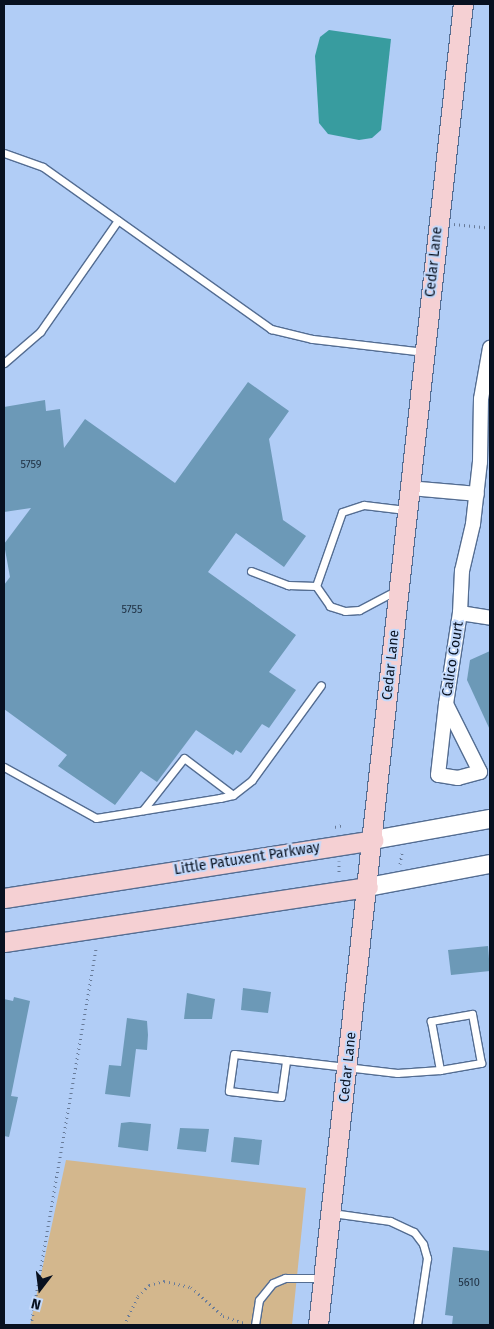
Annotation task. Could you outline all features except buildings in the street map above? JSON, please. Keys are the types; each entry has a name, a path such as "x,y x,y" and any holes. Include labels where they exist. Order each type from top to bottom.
{"main road":[{"name":"Cedar Lane","path":"318,1325 349,1068 409,488 463,4"},
{"name":"Little Patuxent Parkway","path":"4,898 373,840"},
{"path":"4,942 368,887"}],"street":[{"name":"Calico Court","path":"446,704 480,772 458,778 438,775 446,704 460,614 462,571 476,494 479,418 488,375 490,348"},
{"path":"409,488 476,494"},
{"path":"460,614 490,618"},
{"name":"Little Patuxent Parkway","path":"373,840 490,819"},
{"path":"368,887 490,864"}],"lane":[{"path":"4,153 43,167 271,330 312,339 425,352"},
{"path":"4,363 40,332 118,220"},
{"path":"316,586 342,512 364,505 407,510"},
{"path":"251,571 288,585 316,586"},
{"path":"316,586 330,606 345,611 373,604 399,588"},
{"path":"4,767 96,818 233,795 261,769 321,685"},
{"path":"143,810 184,758 233,795"},
{"path":"286,1060 281,1097 229,1091 234,1054 286,1060 349,1068 397,1073 440,1070 481,1063 472,1014 431,1021 440,1070"},
{"path":"331,1213 390,1221 414,1232 423,1244 426,1258 417,1325"},
{"path":"255,1325 259,1300 272,1283 285,1278 323,1278"}],"path":[{"path":"438,221 490,228"},
{"path":"399,871 402,852"},
{"path":"339,856 339,874"},
{"path":"31,1325 96,948"},
{"path":"124,1325 138,1296 150,1285 164,1281 191,1287 233,1322 255,1325"}],"shaded area":[{"path":"329,30 391,39 381,130 372,138 359,140 328,134 319,123 315,56 320,37"},
{"path":"66,1160 306,1188 292,1325 30,1325"}]}
